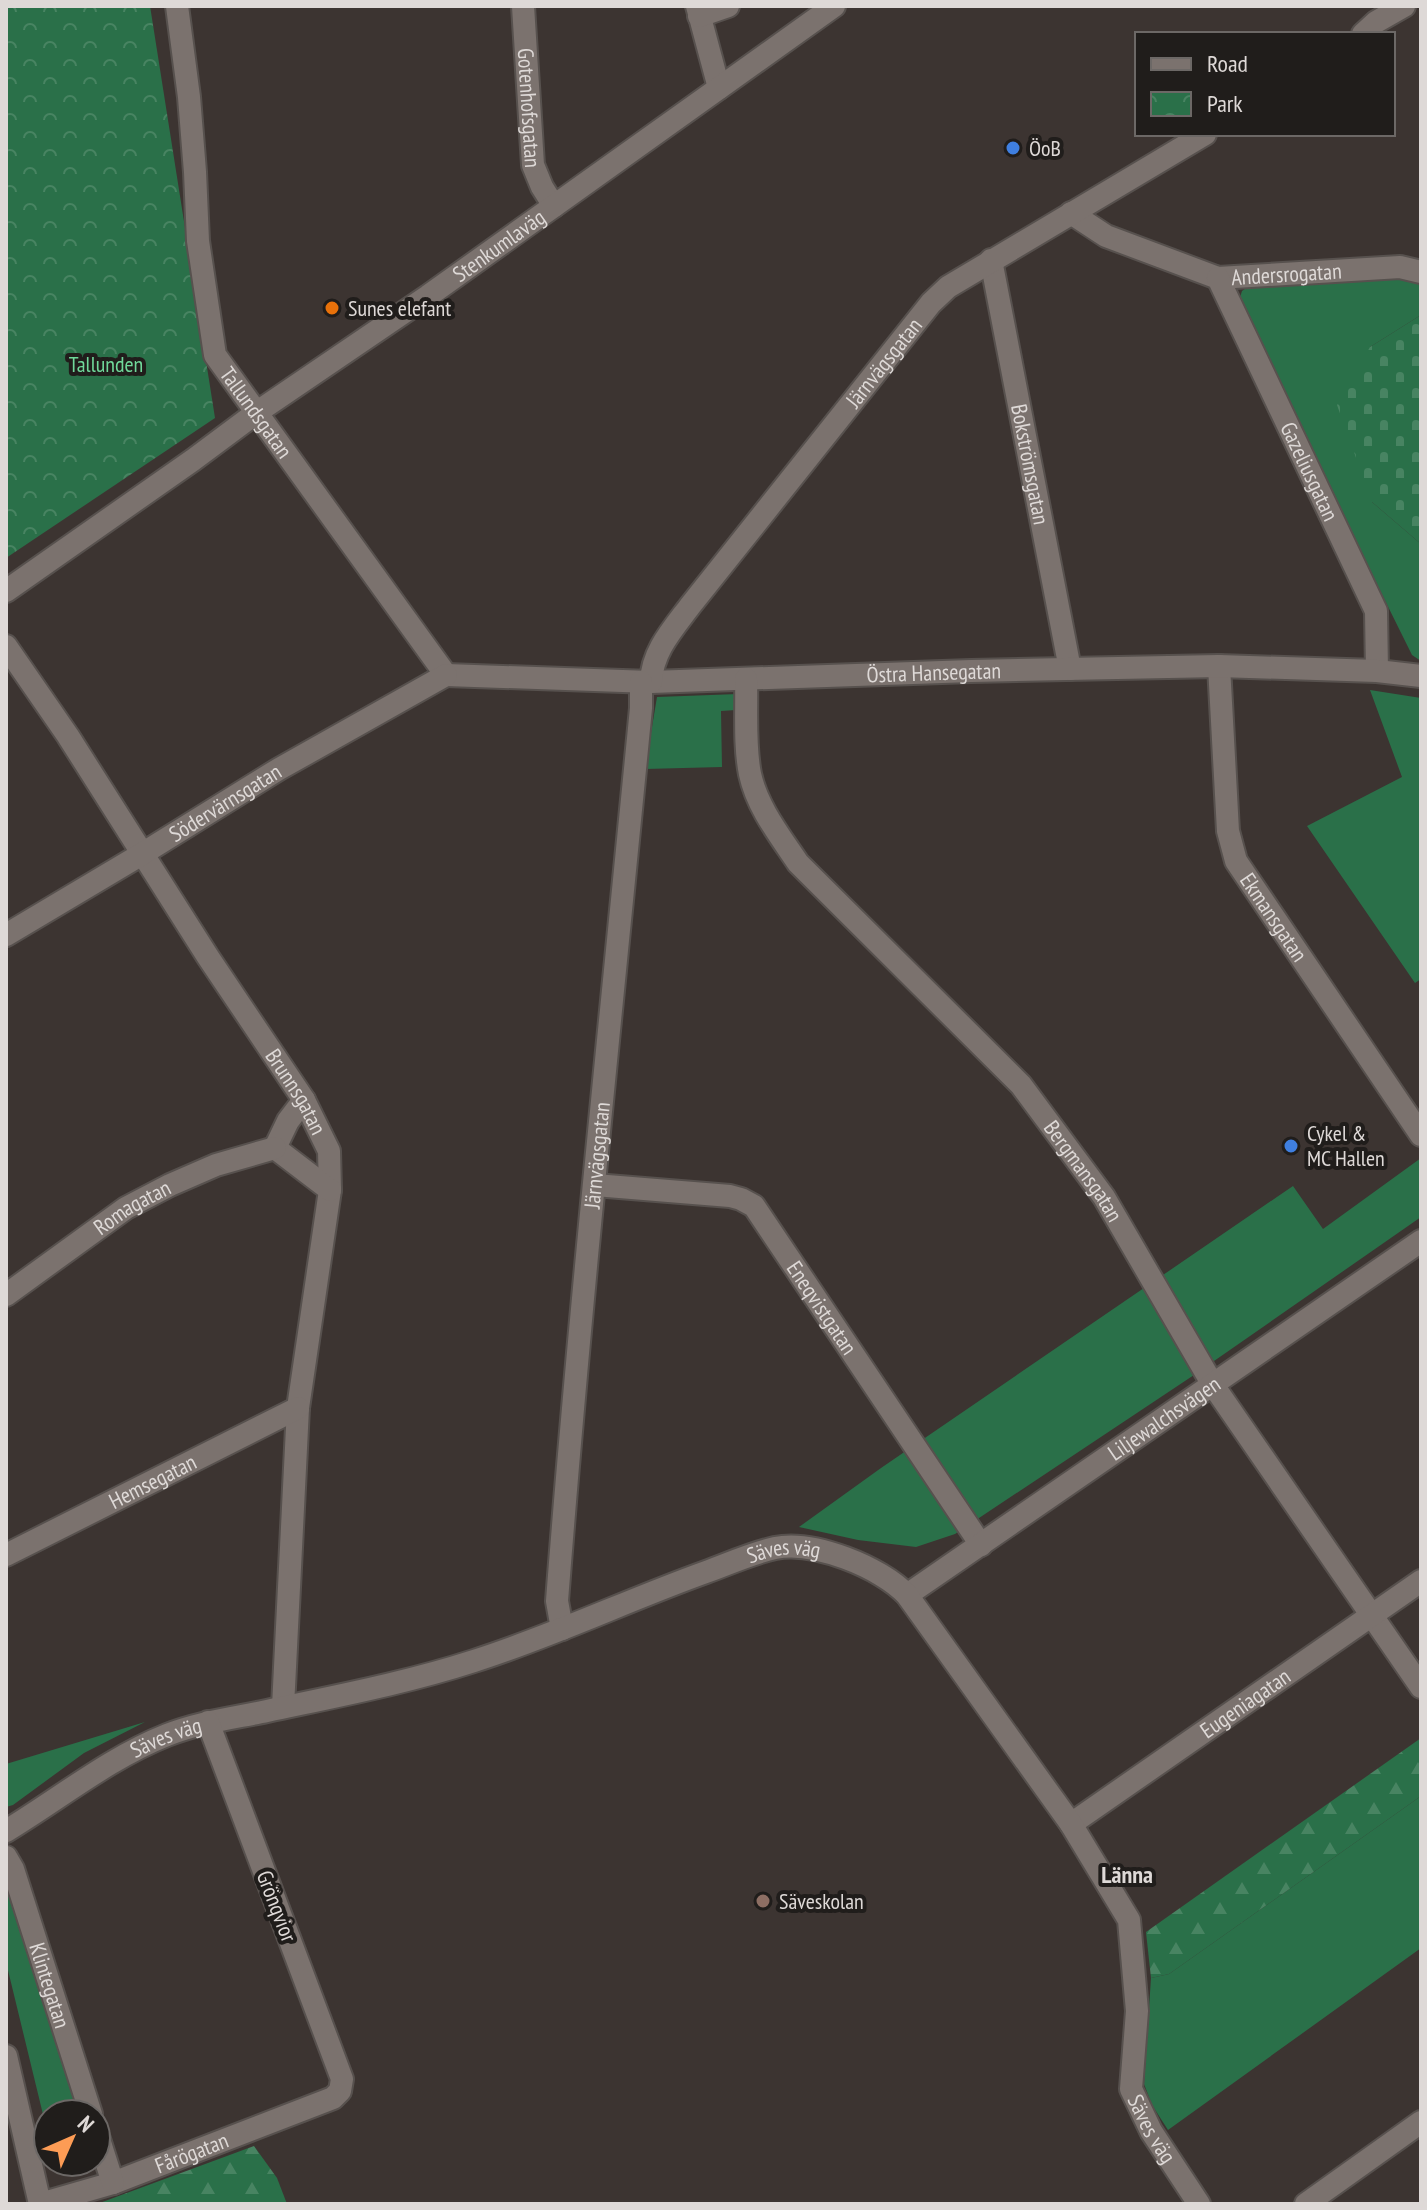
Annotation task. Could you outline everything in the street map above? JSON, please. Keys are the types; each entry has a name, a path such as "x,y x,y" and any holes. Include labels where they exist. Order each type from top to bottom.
{"street":[{"name":"Tallundsgatan","path":"177,6 190,112 198,241 215,355 446,675"},
{"name":"Gotenhofsgatan","path":"523,6 533,165 554,206"},
{"path":"719,88 698,11 728,6"},
{"name":"Stenkumlaväg","path":"6,591 256,413 428,296 834,6"},
{"path":"1365,32 1396,8"},
{"name":"Järnvägsgatan","path":"562,1629 557,1601 576,1363 641,708 651,665 681,618 931,303 948,287 991,260 1202,136"},
{"name":"Andersrogatan","path":"1071,213 1106,236 1218,278 1400,267 1421,272"},
{"name":"Bokströmsgatan","path":"991,260 1070,669"},
{"name":"Gazeliusgatan","path":"1218,278 1376,611 1377,671"},
{"name":"Brunnsgatan","path":"6,646 68,736 208,957 304,1100 329,1151 330,1190 298,1408 283,1707"},
{"name":"Östra Hansegatan","path":"446,675 646,682 1219,666 1377,671 1421,676"},
{"name":"Ekmansgatan","path":"1219,666 1228,831 1236,861 1421,1135"},
{"name":"Södervärnsgatan","path":"6,935 279,769 446,675"},
{"name":"Bergmansgatan","path":"746,679 751,776 759,800 778,834 798,863 1021,1085 1104,1197 1213,1385 1421,1687"},
{"path":"304,1100 288,1121 275,1148 330,1190"},
{"name":"Romagatan","path":"7,1292 126,1208 216,1165 275,1148"},
{"name":"Eneqvistgatan","path":"595,1185 730,1196 754,1206 981,1545"},
{"name":"Liljewalchsvägen","path":"907,1595 1421,1241"},
{"name":"Hemsegatan","path":"6,1555 298,1408"},
{"name":"Säves väg","path":"6,1831 119,1758 166,1735 208,1722 401,1683 475,1661 776,1548 802,1547 846,1557 884,1575 907,1595 1071,1824 1129,1920 1137,2011 1131,2089 1151,2131 1199,2204"},
{"name":"Eugeniagatan","path":"1071,1824 1421,1581"},
{"name":"Grönqvior","path":"208,1722 342,2079 340,2091"},
{"name":"Klintegatan","path":"6,1857 13,1869 86,2098"},
{"path":"6,2056 40,2204"},
{"name":"Fårögatan","path":"40,2204 113,2183 333,2098 340,2091"},
{"path":"1306,2204 1421,2122"},
{"path":"111,2178 113,2183"}],"green space":[{"name":"Tallunden","path":"6,6 150,6 215,418 6,558"},
{"path":"1399,275 1421,281 1421,315 1370,347 1372,502 1421,544 1421,661 1412,655 1238,304 1242,291 1253,283"},
{"path":"1421,315 1421,544 1372,502 1337,405 1370,347"},
{"path":"1370,690 1421,698 1421,979 1415,983 1307,826 1402,777"},
{"path":"738,694 736,710 721,711 722,767 645,769 657,697"},
{"path":"1421,1158 1421,1217 1191,1377 955,1534 916,1547 858,1540 799,1527 1293,1186 1323,1229"},
{"path":"145,1722 84,1753 6,1807 6,1764"},
{"path":"1421,1738 1421,1796 1169,1974 1151,1978 1146,1932"},
{"path":"1421,1796 1421,1948 1168,2130 1152,2105 1144,2084 1151,1978 1169,1974"},
{"path":"6,1873 75,2098 39,2098 6,1962"},
{"path":"254,2146 277,2178 287,2204 97,2204"}],"place":[{"name":"ÖoB","path":"1013,148"},
{"name":"Sunes elefant","path":"332,308"},
{"name":"Cykel & MC Hallen","path":"1291,1146"},
{"name":"Säveskolan","path":"763,1901"}],"district":[{"name":"Länna","path":"1127,1875"}]}
